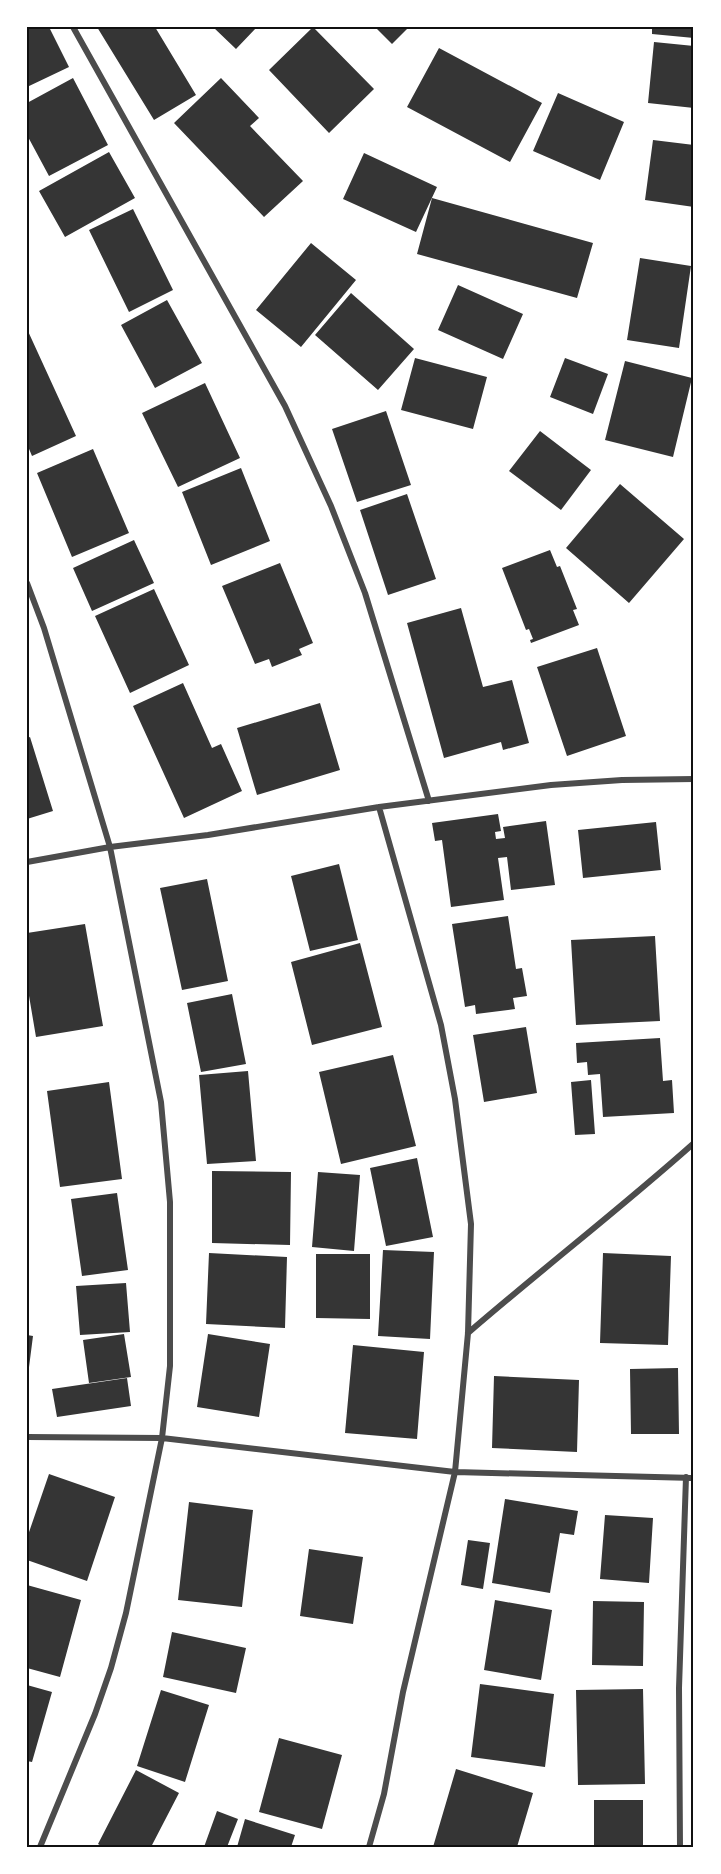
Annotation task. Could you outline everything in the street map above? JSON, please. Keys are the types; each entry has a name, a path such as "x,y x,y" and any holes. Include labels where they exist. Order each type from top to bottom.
{"street":[{"path":"73,27 231,307 294,426 331,506 365,593 429,801"},
{"path":"27,583 44,628 110,847 160,1102 170,1202 170,1366 162,1438 126,1613 111,1668 95,1714 40,1847"},
{"path":"27,862 110,847 208,835 379,807 551,785 622,780 694,779"},
{"path":"369,1847 384,1794 403,1692 455,1472 468,1333 471,1224 455,1099 441,1025 379,807"},
{"path":"468,1333 537,1273 644,1188 694,1143"},
{"path":"27,1437 162,1438 455,1472 694,1478"},
{"path":"680,1847 679,1688 686,1477"}],"building":[{"path":"27,27 49,27 69,67 27,87"},
{"path":"97,27 155,27 196,95 154,120"},
{"path":"213,27 257,27 236,49"},
{"path":"313,27 374,89 329,133 269,70"},
{"path":"375,27 409,27 392,44"},
{"path":"652,27 694,27 694,38 652,34"},
{"path":"654,42 694,46 694,108 648,103"},
{"path":"439,48 542,103 510,162 407,107"},
{"path":"73,78 108,145 49,176 27,135 27,103"},
{"path":"221,78 259,118 250,126 303,181 264,217 174,123"},
{"path":"558,93 624,122 600,180 533,151"},
{"path":"653,140 694,145 694,207 645,200"},
{"path":"109,152 135,198 65,237 39,191"},
{"path":"364,153 437,187 416,232 343,199"},
{"path":"432,198 593,243 577,298 417,254"},
{"path":"133,209 173,290 129,312 89,230"},
{"path":"311,243 356,280 301,347 256,310"},
{"path":"640,258 691,266 679,348 627,340"},
{"path":"458,285 523,314 503,359 438,330"},
{"path":"351,293 414,349 378,390 315,335"},
{"path":"167,300 202,363 155,388 121,325"},
{"path":"27,329 76,436 32,456 27,444"},
{"path":"415,358 487,377 473,429 401,410"},
{"path":"565,358 608,374 593,414 550,397"},
{"path":"625,361 692,378 673,457 605,440"},
{"path":"205,383 240,458 178,487 142,413"},
{"path":"386,411 411,485 357,502 332,429"},
{"path":"540,431 591,470 561,510 509,471"},
{"path":"93,449 129,533 72,557 37,473"},
{"path":"241,468 270,541 211,565 182,492"},
{"path":"620,484 684,539 629,603 566,548"},
{"path":"407,494 436,579 388,595 360,510"},
{"path":"134,540 154,583 92,611 73,568"},
{"path":"550,550 557,567 560,566 577,609 573,610 579,625 531,643 530,640 533,639 529,629 526,630 502,568"},
{"path":"280,563 313,643 299,649 302,655 272,667 269,659 255,664 222,586"},
{"path":"154,589 189,665 130,693 95,616"},
{"path":"461,608 483,687 512,680 529,743 503,750 501,742 444,758 407,623"},
{"path":"597,648 626,736 567,756 537,667"},
{"path":"183,683 212,748 221,744 242,791 184,818 133,706"},
{"path":"320,703 340,770 257,795 237,728"},
{"path":"30,737 53,811 27,819 27,738"},
{"path":"498,814 501,831 495,832 496,839 505,838 503,827 546,821 555,885 511,890 507,857 498,858 504,900 451,907 442,840 435,841 432,823"},
{"path":"656,822 661,870 583,878 578,830"},
{"path":"339,864 358,940 310,951 291,876"},
{"path":"207,879 228,981 182,990 160,888"},
{"path":"508,916 516,969 522,968 527,996 513,998 515,1009 476,1014 475,1005 465,1007 452,924"},
{"path":"85,924 103,1026 36,1037 27,984 27,933"},
{"path":"655,936 660,1021 576,1025 571,940"},
{"path":"360,943 382,1027 312,1045 291,962"},
{"path":"232,994 246,1064 201,1072 187,1003"},
{"path":"526,1027 537,1093 484,1102 473,1035"},
{"path":"660,1038 663,1081 672,1080 674,1113 603,1117 600,1074 588,1075 587,1062 577,1063 576,1043"},
{"path":"393,1055 416,1146 341,1164 319,1072"},
{"path":"248,1071 256,1161 207,1164 199,1075"},
{"path":"591,1080 595,1134 575,1135 571,1082"},
{"path":"109,1082 122,1179 60,1187 47,1091"},
{"path":"417,1158 433,1237 386,1246 370,1168"},
{"path":"212,1171 291,1172 290,1245 212,1243"},
{"path":"318,1172 360,1175 354,1251 312,1247"},
{"path":"117,1193 128,1270 82,1276 71,1199"},
{"path":"383,1250 434,1252 430,1339 378,1336"},
{"path":"209,1253 287,1257 285,1328 206,1324"},
{"path":"603,1253 671,1256 668,1345 600,1343"},
{"path":"316,1254 370,1254 370,1319 316,1318"},
{"path":"126,1283 130,1332 80,1335 76,1286"},
{"path":"124,1334 131,1377 89,1383 83,1340"},
{"path":"208,1334 270,1344 259,1417 197,1407"},
{"path":"27,1335 33,1336 28,1375 27,1375"},
{"path":"353,1345 424,1352 417,1439 345,1433"},
{"path":"678,1368 679,1434 631,1434 630,1369"},
{"path":"494,1376 579,1380 577,1452 492,1448"},
{"path":"127,1378 131,1406 57,1417 52,1389"},
{"path":"49,1474 115,1497 87,1581 27,1560 27,1538"},
{"path":"505,1499 578,1511 574,1535 560,1533 550,1593 492,1583"},
{"path":"189,1502 253,1510 242,1607 178,1600"},
{"path":"605,1515 653,1518 649,1583 600,1579"},
{"path":"468,1540 490,1543 483,1589 461,1585"},
{"path":"309,1549 363,1557 353,1624 300,1616"},
{"path":"27,1585 81,1600 60,1677 27,1668"},
{"path":"495,1600 552,1610 541,1680 484,1670"},
{"path":"593,1601 644,1602 643,1666 592,1665"},
{"path":"172,1632 246,1648 236,1693 163,1677"},
{"path":"480,1684 554,1694 545,1767 471,1757"},
{"path":"27,1685 52,1692 32,1762 27,1761"},
{"path":"643,1689 645,1784 578,1785 576,1690"},
{"path":"161,1690 209,1705 185,1782 137,1766"},
{"path":"279,1738 342,1755 322,1829 259,1812"},
{"path":"456,1769 533,1793 517,1847 433,1847"},
{"path":"136,1770 179,1793 151,1847 103,1847 98,1844"},
{"path":"594,1800 643,1800 643,1847 594,1847"},
{"path":"217,1811 238,1819 227,1847 204,1847"},
{"path":"245,1819 295,1835 291,1847 237,1847"}]}
